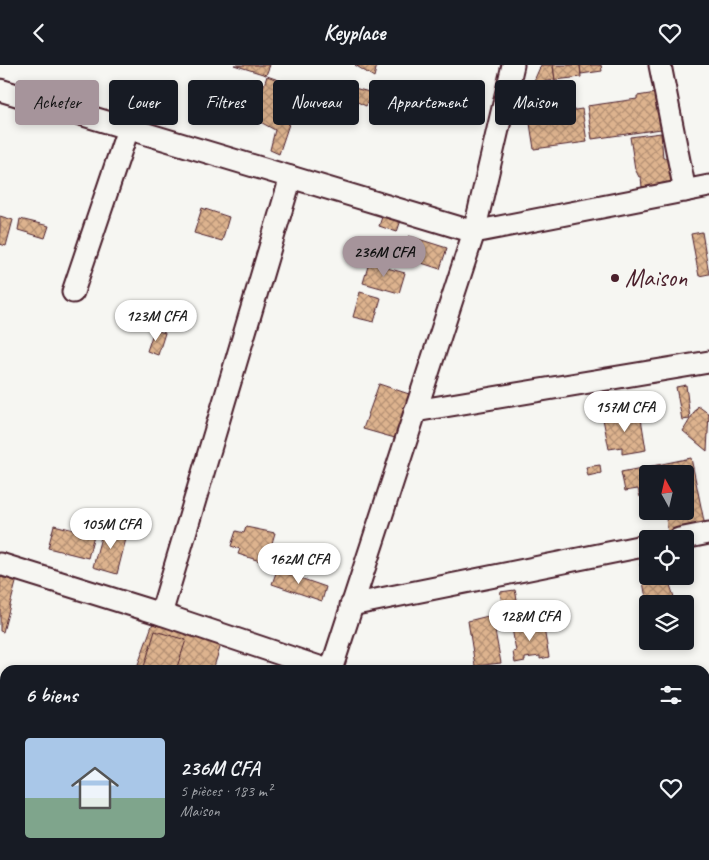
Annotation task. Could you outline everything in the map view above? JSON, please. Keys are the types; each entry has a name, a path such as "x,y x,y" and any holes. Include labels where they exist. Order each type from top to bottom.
{"street":[{"path":"331,665 474,232 513,65"},
{"path":"660,65 685,191"},
{"path":"0,90 474,232 709,187"},
{"path":"73,292 128,129"},
{"path":"161,614 291,177"},
{"path":"415,411 709,362"},
{"path":"694,536 709,533"},
{"path":"351,605 639,547"},
{"path":"0,564 161,614 314,665"}],"building":[{"path":"234,65 270,65 266,75"},
{"path":"355,65 377,65 374,77"},
{"path":"541,65 553,65 555,80 534,80"},
{"path":"553,65 580,65 581,77 555,80"},
{"path":"580,65 601,65 602,71 581,74"},
{"path":"267,76 278,80 273,80 273,125 289,125 279,154 270,150 275,130 263,123 263,88"},
{"path":"359,89 369,92 369,100 366,106 359,103"},
{"path":"663,92 668,128 592,139 587,106 637,99 637,96"},
{"path":"582,109 587,142 534,149 530,125 576,125 576,110"},
{"path":"661,133 663,158 675,157 679,187 642,187 641,177 639,177 635,169 630,137"},
{"path":"202,208 229,217 222,241 194,233"},
{"path":"384,211 402,217 397,232 379,226"},
{"path":"0,216 13,220 6,246 0,244"},
{"path":"20,219 49,226 45,238 18,230"},
{"path":"702,232 709,274 699,276 691,234"},
{"path":"409,236 447,248 440,269 403,257"},
{"path":"369,263 405,273 399,293 363,283"},
{"path":"360,292 381,298 374,322 353,317"},
{"path":"154,330 165,333 158,355 147,351"},
{"path":"379,384 415,396 402,440 363,429"},
{"path":"686,385 690,419 682,420 676,387"},
{"path":"698,406 709,414 707,451 683,431"},
{"path":"640,412 646,450 622,454 622,447 609,449 603,419"},
{"path":"691,458 692,465 657,465"},
{"path":"600,465 601,473 588,476 586,467"},
{"path":"639,468 639,493 638,489 625,491 621,472"},
{"path":"694,473 705,526 686,530 667,530 666,520 694,520"},
{"path":"54,525 94,535 88,558 48,548"},
{"path":"104,526 128,531 117,574 93,567"},
{"path":"246,527 275,533 266,563 238,554 240,549 231,546 236,531 244,533"},
{"path":"11,569 19,571 3,632 0,631 0,577 5,578"},
{"path":"277,570 326,587 322,601 272,584"},
{"path":"644,585 670,585 673,595 646,595"},
{"path":"515,590 522,623 506,626 500,592"},
{"path":"492,615 501,663 475,665 468,621"},
{"path":"155,617 224,635 215,665 138,665"},
{"path":"543,623 549,657 540,659 540,656 525,658 525,661 515,663 513,652 516,651 512,628"},
{"path":"155,631 186,640 178,665 145,665"}],"place":[{"name":"Maison","path":"615,278"}]}
